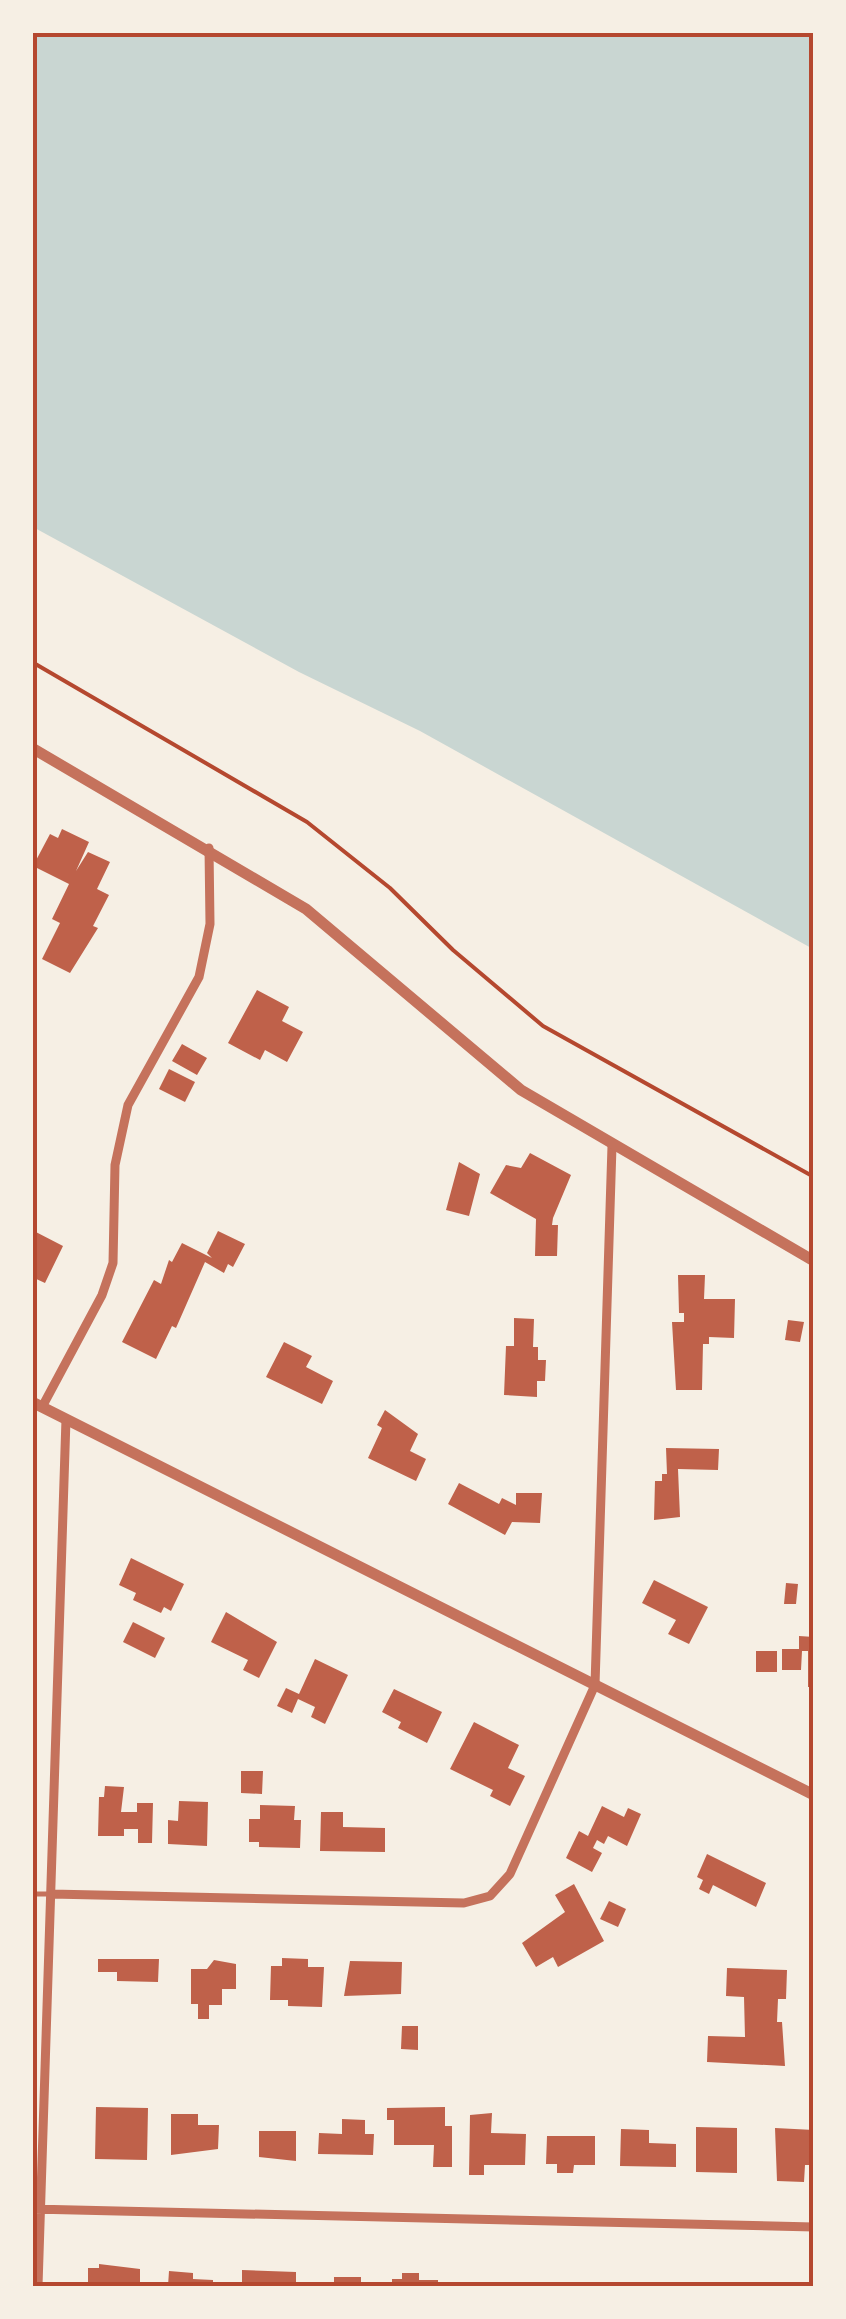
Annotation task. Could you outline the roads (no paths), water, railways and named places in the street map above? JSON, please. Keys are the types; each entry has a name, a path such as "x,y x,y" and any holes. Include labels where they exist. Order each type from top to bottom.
{"street":[{"path":"32,748 209,848 306,909 520,1090 814,1261"},
{"path":"209,848 210,924 199,977 128,1105 115,1164 113,1263 102,1295 37,1404 814,1795"},
{"path":"51,1894 418,1905 464,1903 490,1896 510,1874 594,1685 612,1146"},
{"path":"38,2286 37,2209 66,1420"},
{"path":"37,2209 814,2227"}],"lane":[{"path":"32,1894 51,1894"}]}
